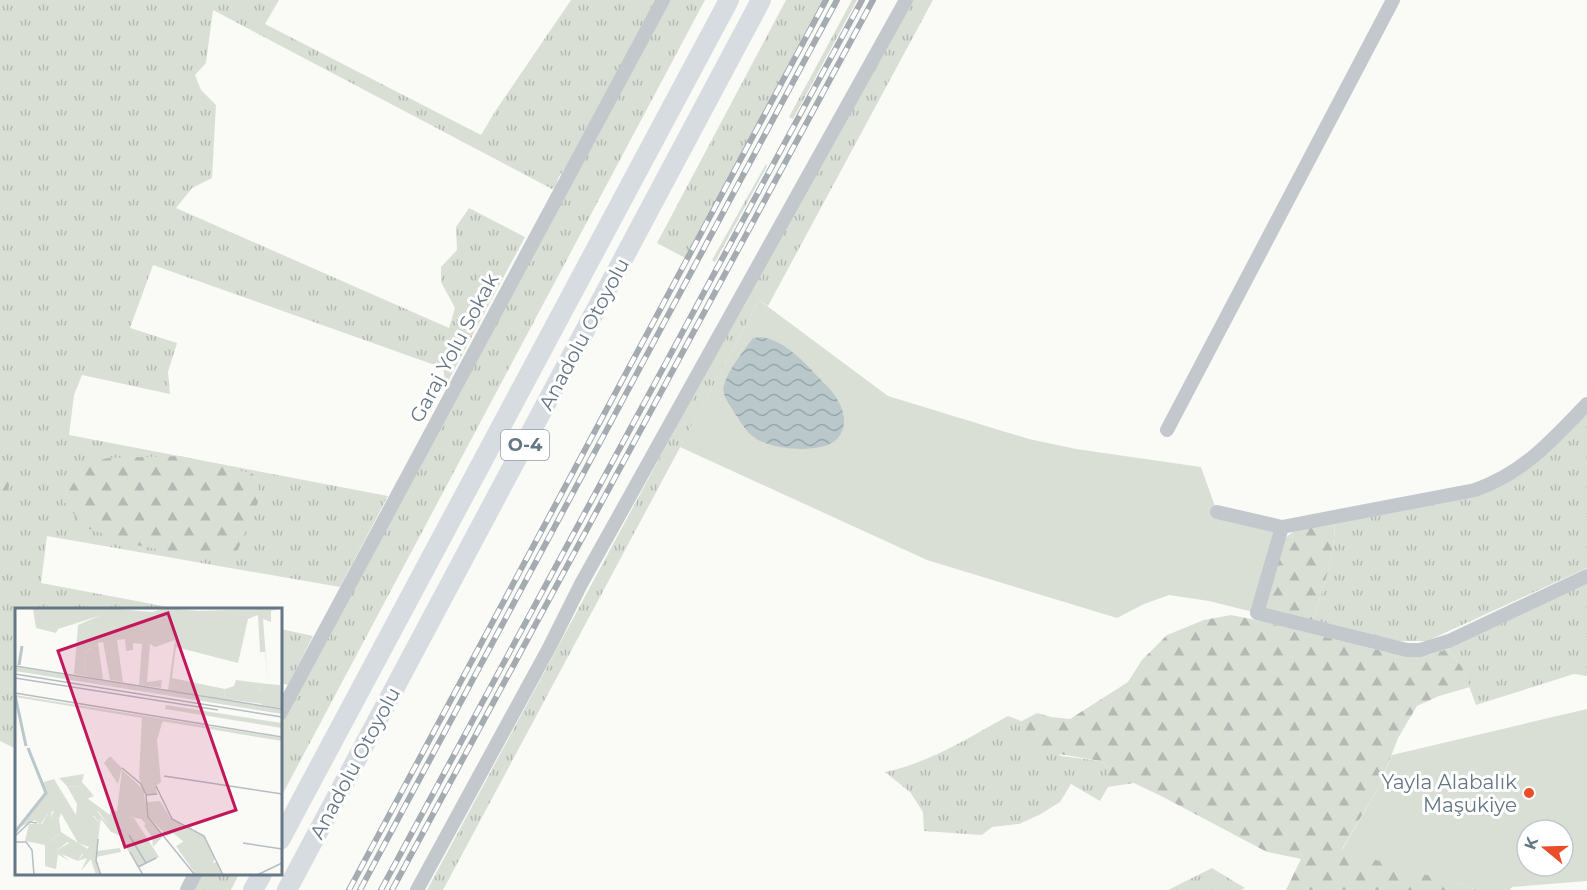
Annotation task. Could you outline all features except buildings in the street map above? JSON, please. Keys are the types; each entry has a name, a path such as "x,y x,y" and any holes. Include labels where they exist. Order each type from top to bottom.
{"highway":[{"name":"Anadolu Otoyolu","path":"282,836 729,0"},
{"name":"Anadolu Otoyolu","path":"287,890 762,0"},
{"path":"253,890 261,875"}],"street":[{"name":"Garaj Yolu Sokak","path":"282,710 663,0"},
{"path":"417,890 550,646 586,574 906,0"},
{"path":"1167,430 1393,0"},
{"path":"1217,512 1282,527 1475,490 1498,482 1535,456 1587,404"},
{"path":"1282,527 1257,613 1407,650 1420,650 1449,641 1587,576"},
{"path":"187,890 194,875"}],"green space":[{"path":"0,0 279,0 265,24 481,135 571,0 656,0 571,161 558,178 556,187 552,189 213,10 206,63 195,75 201,90 216,105 212,178 192,188 176,208 449,328 455,308 441,282 441,267 457,250 456,227 469,208 525,237 446,385 443,368 153,265 130,328 177,343 168,372 170,394 82,375 74,395 69,435 388,496 340,587 47,536 41,583 174,608 15,608 15,748 0,741"},
{"path":"668,0 705,0 282,795 282,723"},
{"path":"786,0 828,0 689,260 657,243"},
{"path":"852,0 857,0 793,119 789,117"},
{"path":"906,0 933,0 768,306 759,300 443,890 427,890"},
{"path":"766,164 767,166 715,262 712,260"},
{"path":"759,300 888,396 1029,439 1076,449 1201,467 1217,512 1282,527 1257,613 1209,601 1169,595 1144,604 1117,618 927,560 680,447","holes":["729,405 833,442 809,448 755,438 744,428"]},
{"path":"1587,409 1587,568 1427,641 1398,641 1312,622 1331,560 1335,521 1467,498"},
{"path":"180,456 253,474 261,495 236,554 210,559 136,545 84,527 63,500 85,464 108,458"},
{"path":"0,469 9,483 7,507 0,508"},
{"path":"1335,521 1331,560 1312,622 1264,609 1285,539 1301,528"},
{"path":"1587,583 1587,676 1574,674 1476,705 1462,667 1448,649"},
{"path":"1231,615 1386,652 1412,656 1429,655 1448,649 1462,667 1470,687 1439,696 1417,706 1398,738 1380,785 1342,849 1478,890 1286,890 1301,859 1267,852 1134,783 1108,787 1108,768 1101,761 1035,750 1021,738 1020,722 1037,713 1070,719 1128,682 1142,660 1167,635 1204,620"},
{"path":"282,629 313,636 288,685 282,683"},
{"path":"1587,709 1587,881 1512,887 1510,890 1478,890 1342,850 1380,785 1392,755"},
{"path":"1008,716 1021,721 1061,756 1101,761 1108,768 1108,787 1100,801 1071,784 1060,802 1019,824 992,827 982,835 924,831 923,812 910,792 885,772 933,756"},
{"path":"1212,868 1245,888 1241,890 1168,890"},
{"path":"200,875 238,875 231,890 193,890"}],"water":[{"path":"762,337 789,349 835,396 842,410 844,424 838,438 831,443 810,449 797,449 763,442 752,436 735,414 723,389 726,379 753,338"}],"railway":[{"path":"349,890 826,0"},
{"path":"360,890 837,0"},
{"path":"381,890 862,0"},
{"path":"392,890 873,0"}],"place":[{"name":"Yayla Alabalık Maşukiye","path":"1529,793"}]}
